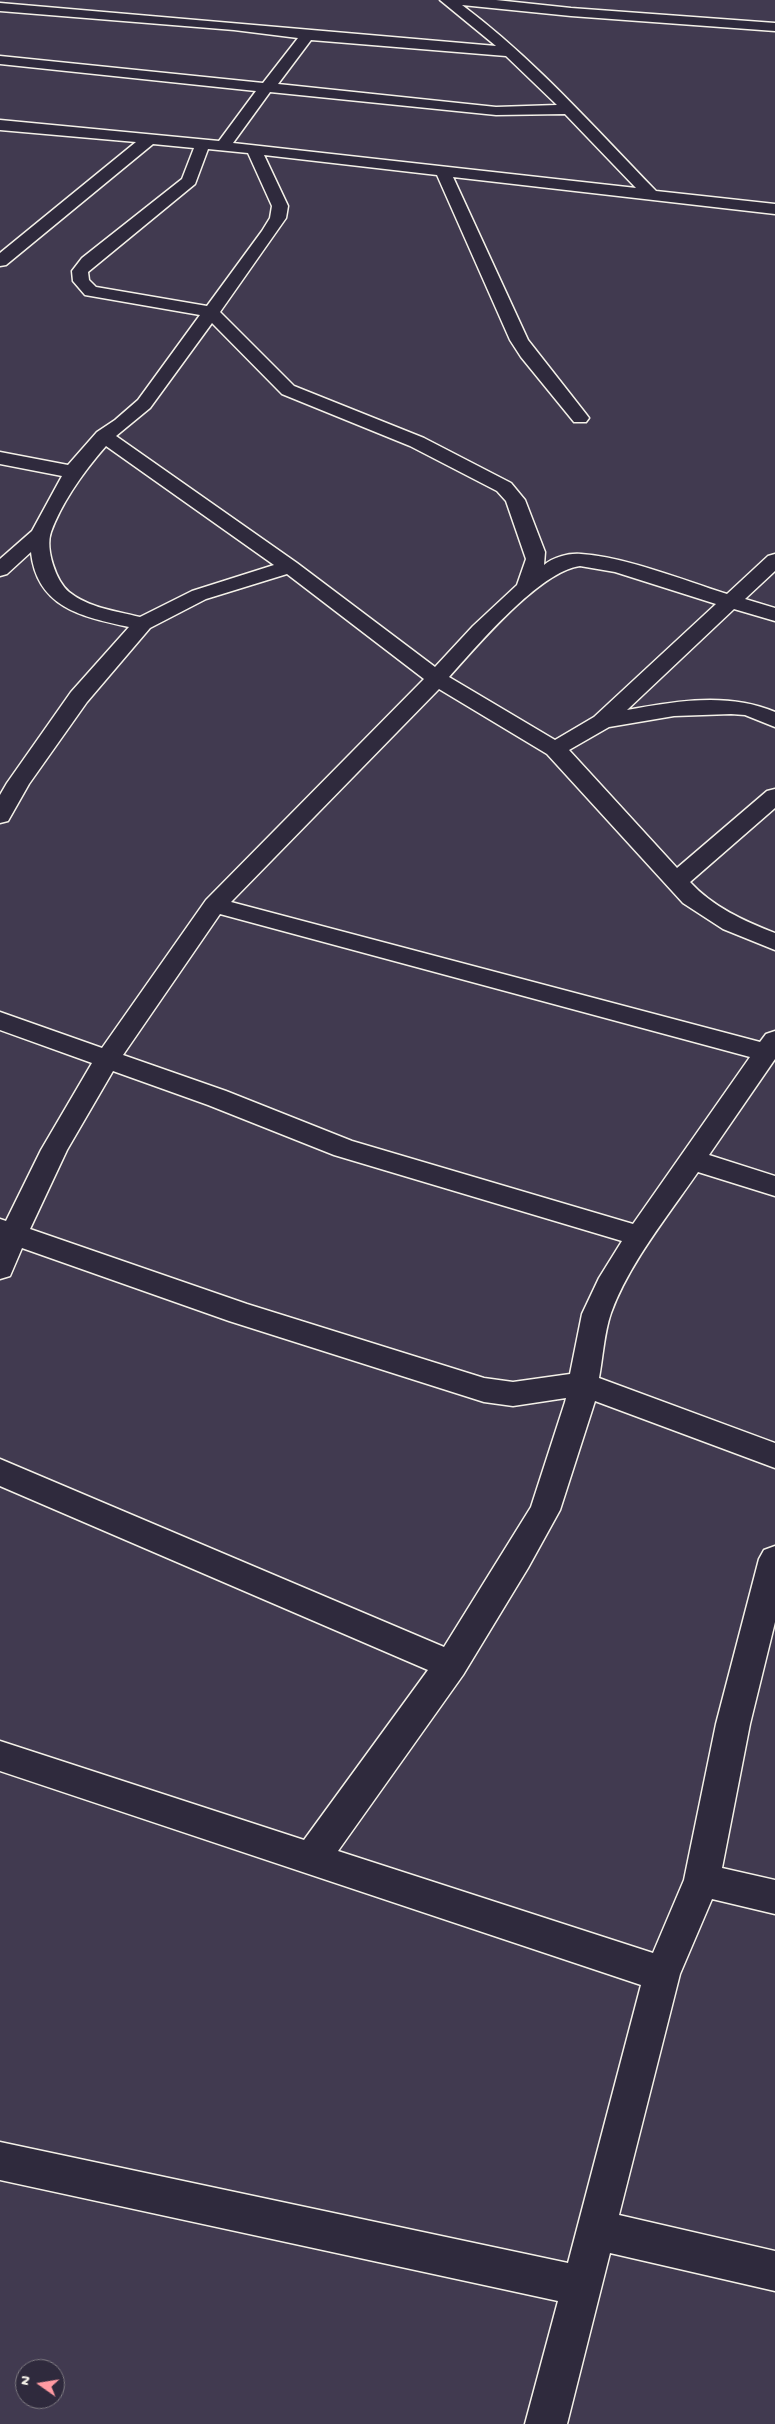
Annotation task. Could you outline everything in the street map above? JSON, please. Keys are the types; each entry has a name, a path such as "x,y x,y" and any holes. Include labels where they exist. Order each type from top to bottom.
{"street":[{"path":"447,0 478,22 513,52 650,194"},
{"path":"457,0 571,12 775,27"},
{"path":"0,7 27,4 307,35 513,52"},
{"path":"6,24 27,4"},
{"path":"223,146 307,35"},
{"path":"0,60 496,111 570,109"},
{"path":"0,125 223,146 775,209"},
{"path":"0,139 18,127"},
{"path":"0,261 150,139"},
{"path":"204,144 196,156 194,171 189,181 88,262 80,271 79,276 85,287 91,291 212,312 288,390 417,442 504,487 515,500 535,552 536,558 526,587"},
{"path":"1,566 40,534 73,472 104,436 122,424 144,404 270,232 278,218 280,206 278,198 254,150"},
{"path":"443,171 519,340 527,353 580,418"},
{"path":"104,436 290,567 436,678 555,749 691,898 712,915 775,942"},
{"path":"0,458 73,472"},
{"path":"40,534 45,573 60,595 78,606 143,624"},
{"path":"0,1268 7,1232 107,1059 214,905 436,678 480,630 526,587 562,562 580,560 618,566 775,615"},
{"path":"555,749 602,722 775,560"},
{"path":"0,816 18,784 79,697 143,624 199,595 290,567"},
{"path":"602,722 630,715 719,707 748,709 775,720"},
{"path":"676,881 775,796"},
{"path":"214,905 770,1046 639,1236 609,1286 596,1314 583,1384 568,1442 545,1510 451,1665 311,1859"},
{"path":"0,1021 217,1098 343,1148 639,1236"},
{"path":"692,1160 775,1186"},
{"path":"7,1232 239,1313 484,1390 513,1394 583,1384 775,1456"},
{"path":"0,1472 451,1665"},
{"path":"551,2419 582,2286 662,1974 702,1880 733,1724 773,1577"},
{"path":"0,1756 662,1974"},
{"path":"702,1880 775,1897"},
{"path":"0,2161 582,2286"},
{"path":"597,2230 775,2271"}]}
